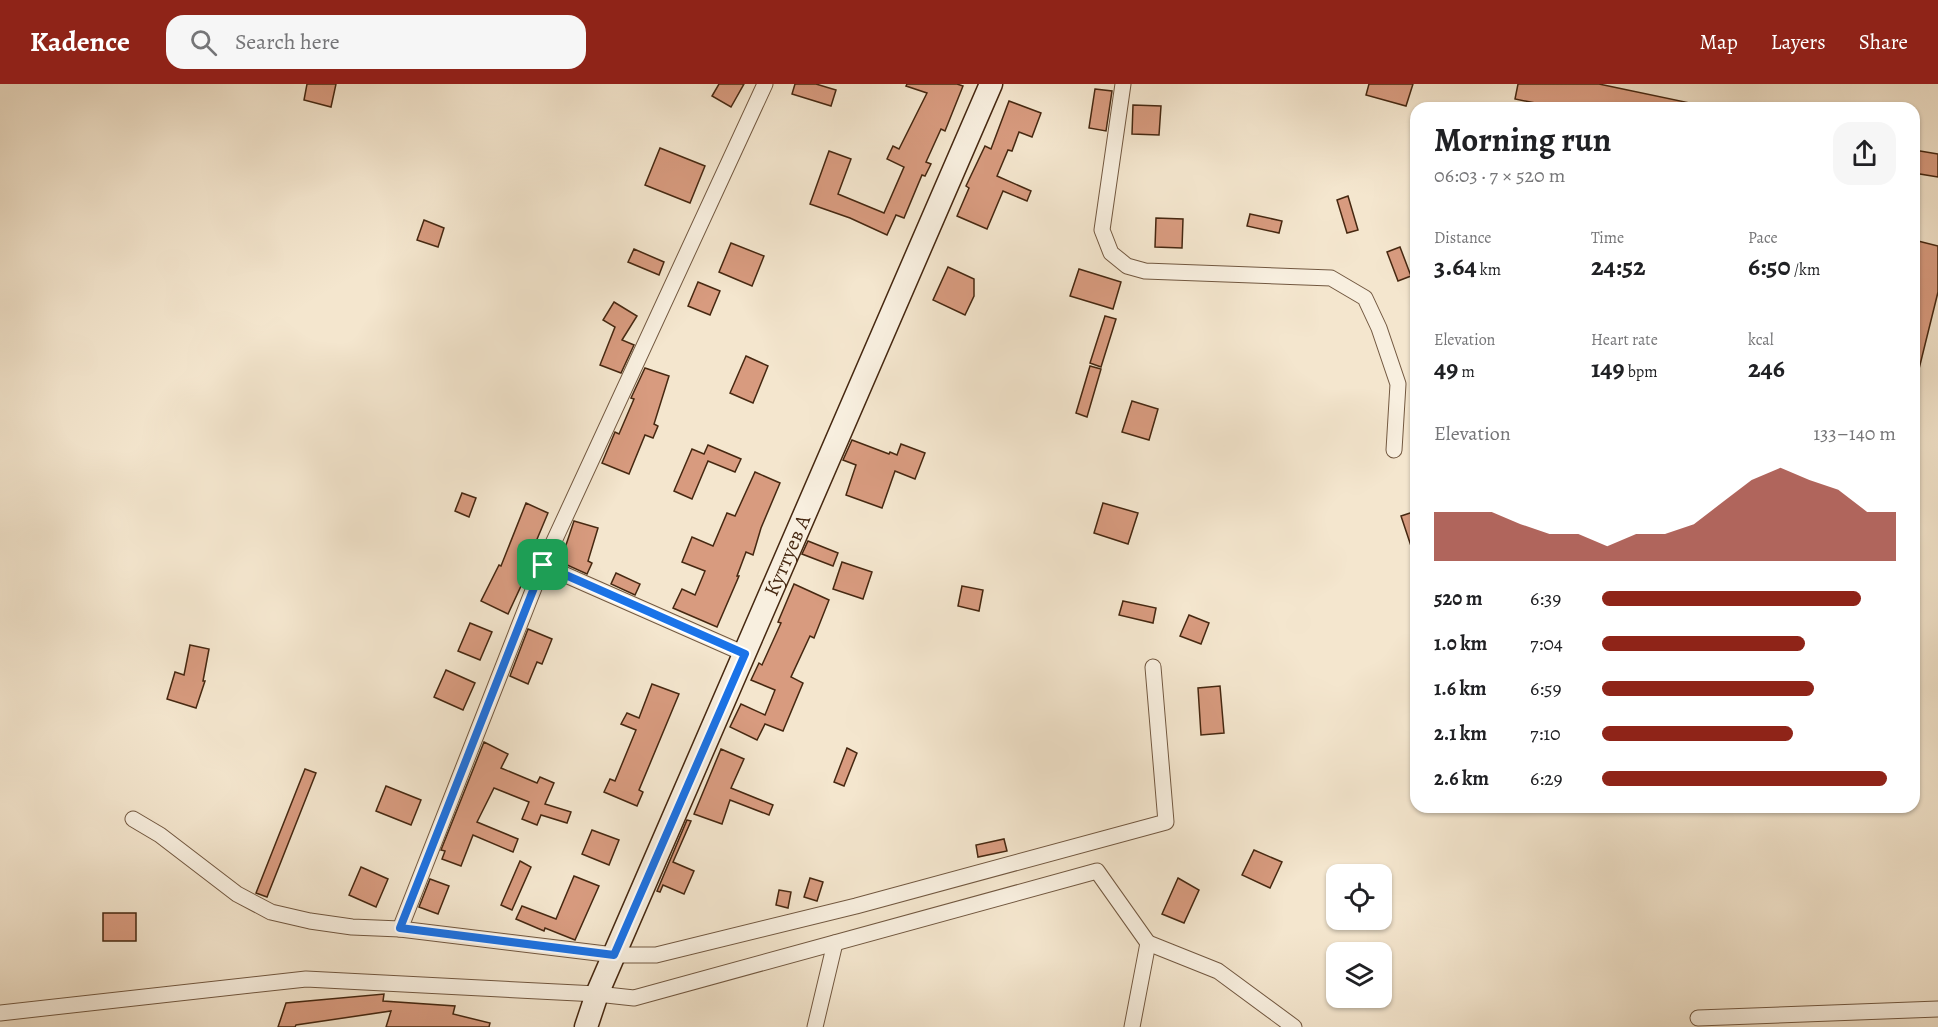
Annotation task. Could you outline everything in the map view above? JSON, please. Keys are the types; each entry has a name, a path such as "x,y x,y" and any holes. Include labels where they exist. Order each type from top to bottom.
{"street":[{"path":"400,928 543,565 765,84"},
{"name":"Куттуев А","path":"586,1027 597,994 991,84"},
{"path":"1123,84 1102,230 1111,253 1127,267 1145,271 1331,278 1365,297 1379,328 1398,384 1394,450"},
{"path":"543,565 745,654"},
{"path":"133,819 160,835 237,894 271,912 352,927 400,928 614,955 656,955 856,906 1166,822 1153,667"},
{"path":"0,1013 306,979 597,994 634,998 1097,872 1148,943 1218,971 1294,1027"},
{"path":"815,1027 835,943"},
{"path":"1132,1027 1148,943"},
{"path":"1698,1018 1938,1009"}],"building":[{"path":"307,84 336,84 331,107 304,100"},
{"path":"719,84 744,84 731,107 712,96"},
{"path":"795,84 816,84 836,90 831,106 792,94"},
{"path":"907,84 963,86 945,131 941,129 926,162 931,164 925,176 922,175 904,218 896,215 887,235 850,218 810,204 829,151 851,159 838,194 884,213 904,167 887,159 893,146 899,149 927,93 906,86"},
{"path":"1369,84 1413,84 1406,106 1366,95"},
{"path":"1518,84 1599,84 1685,102 1530,102 1515,99"},
{"path":"1095,89 1112,91 1106,131 1089,128"},
{"path":"1009,101 1041,113 1032,137 1019,132 1012,151 1008,150 997,176 1031,191 1027,201 1003,191 987,229 957,216 969,188 966,186 985,146 991,149"},
{"path":"1133,105 1161,106 1159,135 1132,134"},
{"path":"660,148 705,166 690,203 645,185"},
{"path":"1920,151 1938,154 1938,177 1920,174"},
{"path":"1348,196 1358,230 1347,233 1337,200"},
{"path":"1250,214 1282,221 1279,233 1247,226"},
{"path":"1156,218 1183,219 1182,248 1155,247"},
{"path":"424,220 444,228 438,247 417,240"},
{"path":"1920,242 1938,246 1938,292 1920,365"},
{"path":"731,243 764,256 752,286 719,272"},
{"path":"1400,247 1410,276 1398,281 1387,252"},
{"path":"634,249 664,262 659,275 628,262"},
{"path":"948,267 974,279 974,296 965,315 933,300"},
{"path":"1079,269 1121,282 1113,309 1070,296"},
{"path":"698,282 720,291 710,315 688,306"},
{"path":"614,302 637,316 622,340 634,345 621,373 600,365 615,327 603,320"},
{"path":"1105,316 1116,319 1101,367 1090,363"},
{"path":"746,356 768,366 753,403 730,393"},
{"path":"1090,366 1101,369 1087,417 1076,413"},
{"path":"645,368 669,376 654,424 658,426 653,438 645,435 629,474 602,463 615,432 619,434 634,399 631,398"},
{"path":"1132,401 1158,409 1149,440 1122,432"},
{"path":"852,440 889,454 890,452 897,455 901,444 925,453 915,479 895,471 882,508 846,495 856,465 843,460"},
{"path":"708,445 741,459 735,472 708,461 692,499 674,491 692,449 704,454"},
{"path":"755,472 780,483 761,528 753,555 746,552 737,576 739,576 717,627 673,608 682,589 695,595 705,571 682,562 692,537 713,546 727,513 735,516"},
{"path":"462,493 476,498 469,517 455,511"},
{"path":"526,503 548,513 530,556 534,558 508,614 481,601 499,565 501,566"},
{"path":"1103,503 1138,513 1128,544 1094,533"},
{"path":"1410,513 1410,543 1401,516"},
{"path":"574,521 598,528 588,561 592,563 587,574 556,560 561,550 564,551"},
{"path":"808,541 838,553 833,566 802,554"},
{"path":"842,562 872,572 863,599 833,589"},
{"path":"616,573 640,584 635,595 611,584"},
{"path":"794,584 829,600 814,638 810,636 791,677 803,683 783,731 765,724 757,740 730,727 741,704 765,715 775,690 751,680 759,663 762,665 781,623 778,622"},
{"path":"962,586 983,590 979,611 958,606"},
{"path":"1123,601 1156,608 1153,623 1119,615"},
{"path":"1189,615 1209,623 1201,644 1180,636"},
{"path":"470,623 492,632 480,660 458,651"},
{"path":"528,629 552,639 542,664 537,662 528,684 510,676"},
{"path":"190,645 209,649 203,681 205,681 196,708 167,699 175,672 184,675"},
{"path":"446,670 475,683 463,710 434,697"},
{"path":"652,684 679,694 639,790 643,792 637,806 604,792 610,779 615,781 636,730 621,724 627,713 639,718"},
{"path":"1220,686 1224,733 1201,735 1198,688"},
{"path":"484,742 508,754 501,768 537,783 540,777 554,783 545,804 571,812 567,823 541,815 537,825 522,819 529,802 494,788 477,822 518,839 513,852 473,835 461,866 442,859 445,851 441,850"},
{"path":"847,748 857,753 844,786 834,782"},
{"path":"721,749 744,759 731,788 773,805 769,815 730,800 722,824 694,814"},
{"path":"305,769 316,773 267,897 256,893"},
{"path":"386,786 421,800 411,825 376,811"},
{"path":"687,820 691,821 673,862 694,871 684,894 663,885 660,892 657,891"},
{"path":"592,830 619,840 609,865 582,854"},
{"path":"1004,839 1007,851 978,857 976,845"},
{"path":"1254,850 1282,862 1270,888 1242,875"},
{"path":"520,861 531,867 512,910 501,905"},
{"path":"361,867 388,879 376,907 349,895"},
{"path":"574,876 599,886 575,940 545,928 544,931 516,919 522,906 556,919"},
{"path":"810,878 823,882 817,901 804,897"},
{"path":"1178,878 1199,890 1184,923 1162,914"},
{"path":"430,879 449,886 438,914 419,907"},
{"path":"779,890 791,892 788,908 776,905"},
{"path":"103,913 136,913 136,941 103,941"},
{"path":"384,994 383,1001 455,1006 453,1014 490,1023 489,1027 386,1027 391,1011 296,1025 295,1027 278,1027 286,1003"}],"route":[{"path":"543,565 745,654 614,955 400,928 543,565"}]}
